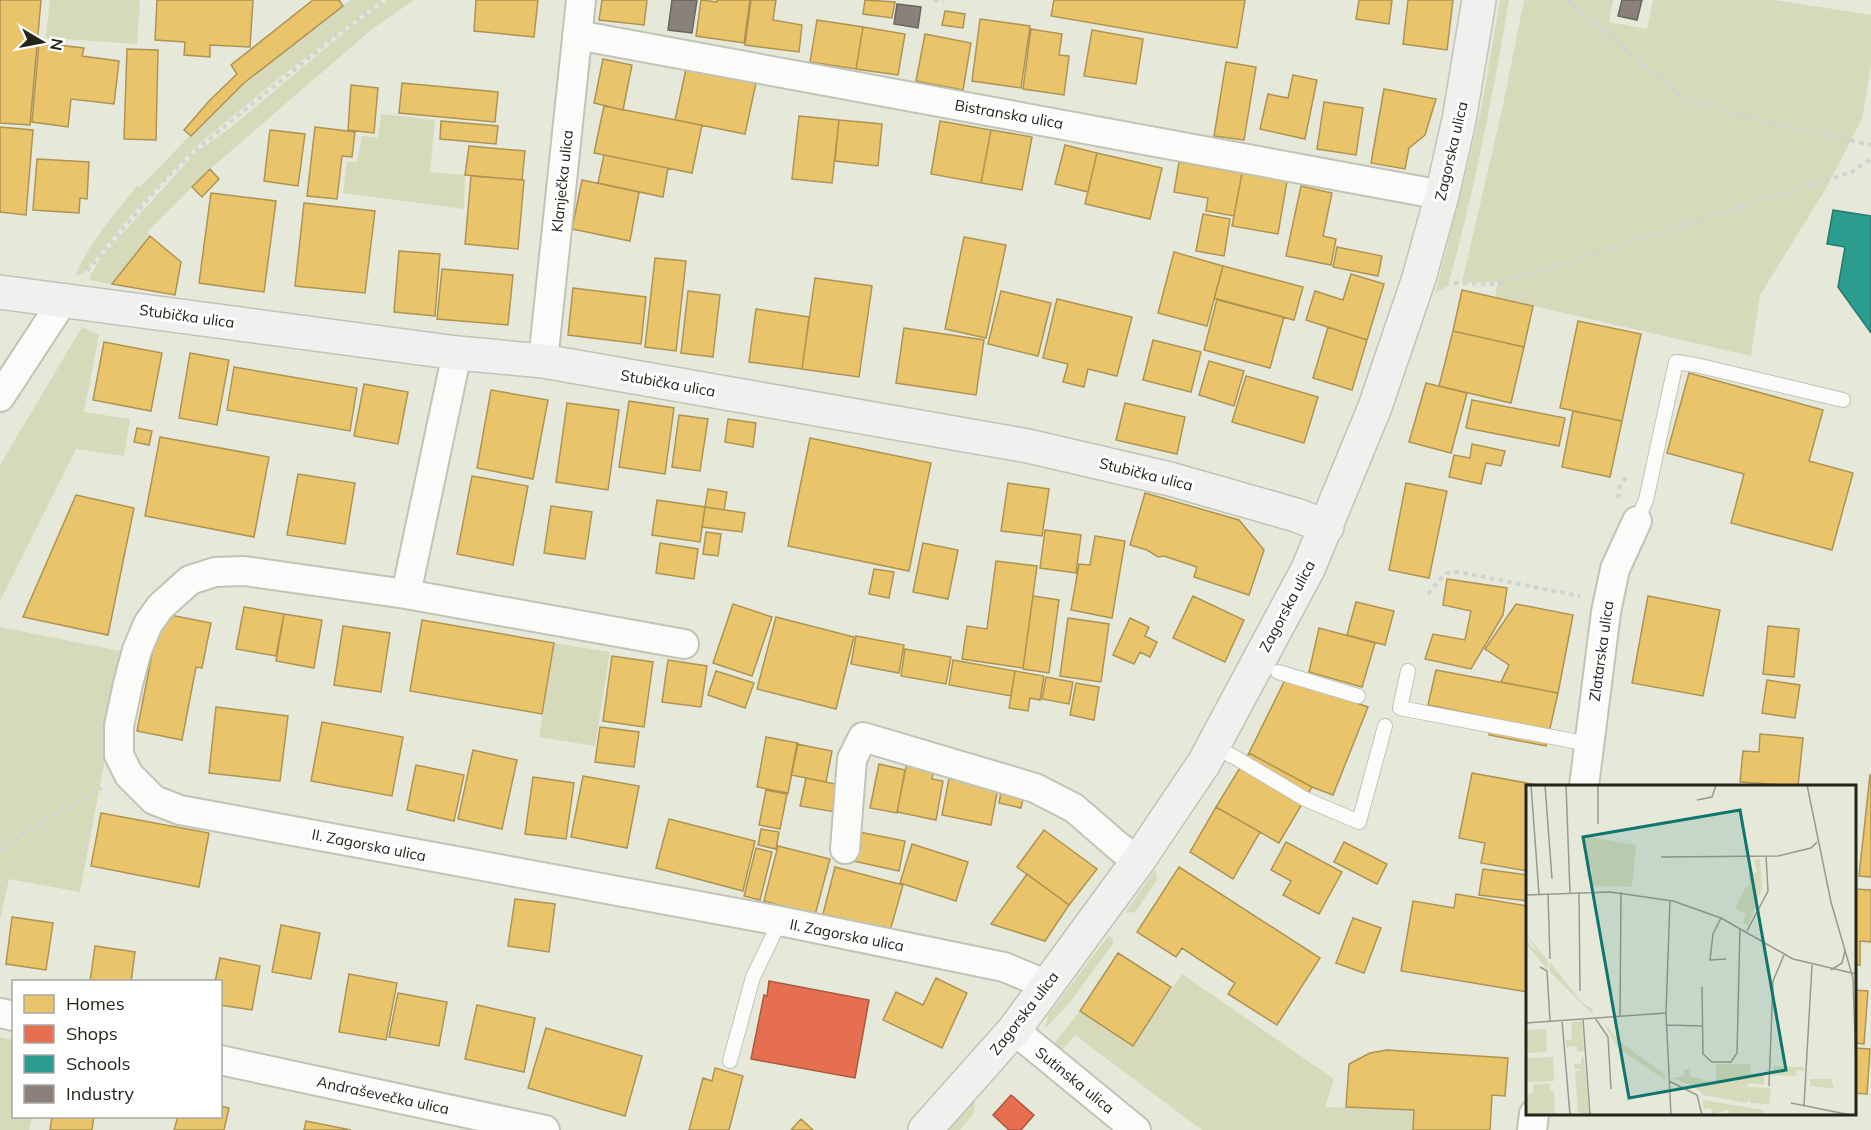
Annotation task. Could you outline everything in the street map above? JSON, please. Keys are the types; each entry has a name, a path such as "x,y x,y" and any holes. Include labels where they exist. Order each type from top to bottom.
{"street":[{"name":"Klanječka ulica","path":"543,361 581,0"},
{"name":"Zagorska ulica","path":"925,1130 1014,1030 1138,861 1204,764 1308,569 1327,527 1401,333 1442,195 1465,89 1479,0"},
{"name":"Bistranska ulica","path":"577,35 1442,195"},
{"name":"Stubička ulica","path":"0,292 457,353 543,361 1028,446 1170,479 1296,515 1327,527"},
{"path":"0,396 64,299"},
{"path":"406,594 457,353"},
{"name":"Zlatarska ulica","path":"1584,785 1604,623 1615,569 1637,521"},
{"name":"II. Zagorska ulica","path":"684,644 406,594 244,571 215,572 190,580 160,607 148,624 137,650 128,684 119,726 120,754 129,775 154,801 180,810 780,921 1004,966 1047,985"},
{"path":"845,849 852,759 863,737 1035,788 1074,808 1138,861"},
{"name":"Sutinska ulica","path":"1014,1030 1136,1130"},
{"name":"Andraševečka ulica","path":"222,1060 545,1130"},
{"path":"1532,1130 1534,1115"}],"lane":[{"path":"1637,521 1646,500 1676,362 1843,400"},
{"path":"1408,670 1400,708 1588,744"},
{"path":"1278,672 1358,696"},
{"path":"1212,746 1305,799 1359,822 1385,726"},
{"path":"730,1061 753,977 780,921"}],"path":[{"path":"64,299 166,178 197,149 348,26 387,0"},
{"path":"934,0 944,2"},
{"path":"1568,0 1683,98 1750,118 1871,145"},
{"path":"1454,283 1497,284 1852,172 1871,159"},
{"path":"1428,594 1446,573 1459,572 1584,596"},
{"path":"0,850 21,834 65,808 129,775"}],"green space":[{"path":"50,0 140,0 137,44 46,38"},
{"path":"351,0 382,0 279,78 194,148 131,215 83,273 75,276 95,240 137,186 140,187 244,83"},
{"path":"389,0 414,0 371,30 210,169 147,232 150,236 112,284 90,280 91,274 103,255 195,153 230,128 357,22"},
{"path":"1500,0 1509,0 1475,180 1448,286 1435,293 1482,104"},
{"path":"1524,0 1613,0 1609,22 1647,29 1653,0 1775,0 1871,15 1871,65 1862,119 1825,190 1760,295 1751,356 1495,297 1498,282 1462,282 1502,110"},
{"path":"381,114 435,120 430,172 465,175 464,209 343,193 347,162 357,162 362,136 378,138"},
{"path":"82,327 99,335 84,412 130,419 124,456 76,449 0,601 0,465"},
{"path":"0,627 125,652 80,892 9,879 0,920"},
{"path":"554,643 610,652 595,746 539,737"},
{"path":"1155,870 1157,880 1135,912 1125,913"},
{"path":"1109,935 1113,939 1113,944 1070,1002 1045,1029 1048,1015"},
{"path":"1182,974 1334,1079 1325,1107 1414,1110 1413,1130 1202,1130 1075,1035 1059,1054 1052,1046 1080,1011 1133,1046"},
{"path":"0,1037 12,1040 12,1118 32,1118 29,1130 0,1130"},
{"path":"975,1099 974,1113 960,1130 947,1130"}],"building: Homes":[{"path":"0,0 41,0 30,125 0,123"},
{"path":"157,0 253,0 250,47 210,45 210,57 184,55 185,42 155,40"},
{"path":"313,0 339,0 343,6 244,83 191,136 184,130 237,74 231,65"},
{"path":"476,0 538,0 534,37 474,31"},
{"path":"602,0 647,0 644,25 599,20"},
{"path":"701,0 717,2 717,0 750,0 744,43 696,36"},
{"path":"751,0 776,0 773,20 802,25 799,52 745,45"},
{"path":"865,0 895,2 892,18 863,14"},
{"path":"1054,0 1245,0 1237,48 1051,16"},
{"path":"1359,0 1392,0 1389,24 1356,19"},
{"path":"1408,0 1453,0 1447,50 1403,44"},
{"path":"945,11 965,14 963,28 942,25"},
{"path":"980,19 1030,26 1021,88 972,81"},
{"path":"817,20 863,27 856,69 810,62"},
{"path":"863,27 905,34 898,75 856,69"},
{"path":"1031,29 1062,34 1059,55 1069,56 1064,95 1023,89"},
{"path":"1092,30 1143,39 1136,84 1084,76"},
{"path":"925,34 971,43 963,90 916,81"},
{"path":"39,43 84,48 82,56 119,61 114,104 71,99 68,127 32,122"},
{"path":"127,49 158,50 156,140 124,139"},
{"path":"603,59 632,65 623,110 594,103"},
{"path":"1226,62 1256,67 1244,140 1214,136"},
{"path":"686,69 756,83 745,134 675,120"},
{"path":"1293,75 1317,80 1305,139 1260,129 1268,94 1288,98"},
{"path":"402,83 498,92 495,122 399,113"},
{"path":"351,85 378,88 374,133 348,130"},
{"path":"1384,89 1436,99 1425,135 1409,148 1405,169 1371,163"},
{"path":"1324,102 1363,108 1356,155 1317,149"},
{"path":"604,106 702,125 692,173 594,153"},
{"path":"799,116 839,120 832,183 792,179"},
{"path":"839,120 882,124 878,166 835,161"},
{"path":"441,121 498,126 496,144 440,139"},
{"path":"940,121 991,130 981,183 931,174"},
{"path":"0,127 33,130 26,215 0,212"},
{"path":"315,127 355,132 352,157 342,156 337,199 307,196"},
{"path":"270,130 305,134 298,186 264,181"},
{"path":"991,130 1032,137 1022,190 981,183"},
{"path":"1065,145 1097,153 1088,192 1055,184"},
{"path":"469,146 525,151 522,180 465,175"},
{"path":"1097,153 1162,168 1150,219 1085,204"},
{"path":"604,155 668,168 663,197 598,183"},
{"path":"37,159 89,162 87,199 80,198 79,213 33,210"},
{"path":"1179,162 1242,173 1234,216 1206,211 1208,198 1174,192"},
{"path":"210,169 219,179 202,197 192,187"},
{"path":"1242,173 1287,181 1278,234 1232,226"},
{"path":"471,176 524,180 518,249 465,244"},
{"path":"582,180 639,192 630,241 572,229"},
{"path":"1301,186 1332,193 1323,236 1336,239 1331,265 1286,256"},
{"path":"211,193 276,201 264,292 199,283"},
{"path":"304,203 375,211 365,293 295,286"},
{"path":"1203,214 1230,219 1224,256 1196,251"},
{"path":"150,236 181,262 175,295 112,284"},
{"path":"964,237 1006,245 986,338 945,329"},
{"path":"1337,247 1382,256 1378,276 1333,267"},
{"path":"399,251 440,254 435,316 394,312"},
{"path":"1174,252 1223,266 1207,326 1158,313"},
{"path":"655,258 686,261 676,351 645,347"},
{"path":"1223,266 1303,287 1294,320 1214,299"},
{"path":"442,269 513,275 508,325 437,319"},
{"path":"1351,274 1384,284 1367,340 1306,320 1315,291 1343,300"},
{"path":"815,278 872,286 859,377 802,369"},
{"path":"573,288 646,297 641,344 568,335"},
{"path":"1462,290 1533,306 1524,347 1453,331"},
{"path":"688,291 720,295 713,357 681,353"},
{"path":"1001,291 1051,303 1038,356 988,344"},
{"path":"1057,299 1132,317 1117,376 1088,369 1084,387 1063,382 1068,364 1043,358"},
{"path":"1217,299 1284,317 1270,368 1204,350"},
{"path":"756,309 809,317 802,369 749,362"},
{"path":"1578,321 1641,334 1622,421 1560,408"},
{"path":"1328,327 1367,340 1352,390 1313,378"},
{"path":"904,328 984,340 976,395 896,383"},
{"path":"1453,331 1524,347 1511,403 1439,386"},
{"path":"1153,340 1201,352 1191,392 1143,380"},
{"path":"104,342 162,353 151,411 93,400"},
{"path":"190,353 229,360 217,425 179,418"},
{"path":"1209,361 1244,371 1234,406 1199,395"},
{"path":"234,367 357,388 350,431 227,410"},
{"path":"1689,373 1823,410 1809,461 1853,473 1832,550 1731,523 1744,474 1667,453"},
{"path":"1246,376 1318,397 1304,443 1232,422"},
{"path":"1426,383 1467,393 1451,453 1409,442"},
{"path":"364,384 408,392 398,444 354,436"},
{"path":"491,390 548,400 533,479 477,468"},
{"path":"1472,400 1565,418 1559,446 1466,428"},
{"path":"629,401 674,408 665,474 619,467"},
{"path":"567,403 619,410 608,490 556,482"},
{"path":"1125,403 1185,417 1177,454 1116,440"},
{"path":"1573,411 1622,421 1610,477 1562,467"},
{"path":"679,415 708,419 700,471 672,467"},
{"path":"728,419 756,423 753,447 725,442"},
{"path":"137,428 152,431 149,445 134,442"},
{"path":"160,437 269,457 254,537 145,516"},
{"path":"810,438 931,463 909,571 788,546"},
{"path":"1472,444 1505,451 1501,466 1486,463 1481,484 1449,477 1454,455 1470,458"},
{"path":"298,474 355,483 345,544 287,535"},
{"path":"472,476 528,486 513,565 457,554"},
{"path":"1008,483 1049,489 1042,536 1001,531"},
{"path":"1406,483 1447,491 1429,578 1389,570"},
{"path":"708,489 727,492 724,510 705,507"},
{"path":"1145,493 1239,520 1264,550 1249,595 1194,577 1197,567 1164,556 1158,557 1147,550 1130,545"},
{"path":"76,495 134,508 108,635 23,617"},
{"path":"657,500 705,507 700,542 652,535"},
{"path":"551,506 592,512 585,559 544,553"},
{"path":"705,507 745,513 742,532 702,527"},
{"path":"1045,530 1081,535 1076,573 1040,568"},
{"path":"706,532 721,534 718,556 703,554"},
{"path":"1095,536 1125,541 1112,618 1071,610 1079,564 1090,565"},
{"path":"660,543 698,549 694,579 656,573"},
{"path":"923,543 958,550 948,599 913,592"},
{"path":"996,561 1037,566 1023,668 962,659 967,626 987,629"},
{"path":"874,569 894,572 889,598 869,594"},
{"path":"1447,579 1507,588 1503,615 1471,669 1425,659 1433,634 1465,640 1471,611 1443,605"},
{"path":"1033,596 1059,600 1049,673 1023,669"},
{"path":"1193,596 1244,620 1225,662 1173,638"},
{"path":"1648,596 1720,610 1703,696 1632,683"},
{"path":"1356,602 1394,611 1385,645 1347,635"},
{"path":"733,604 772,617 752,676 713,663"},
{"path":"1516,604 1573,615 1558,693 1501,682 1509,665 1485,649"},
{"path":"244,607 284,614 276,656 236,649"},
{"path":"160,613 211,623 202,668 196,667 182,740 137,731"},
{"path":"284,614 322,620 314,668 276,661"},
{"path":"776,617 854,637 836,709 757,689"},
{"path":"1068,618 1109,624 1101,682 1060,676"},
{"path":"1130,618 1149,627 1145,636 1157,642 1150,657 1140,652 1134,664 1113,655"},
{"path":"422,620 554,643 542,714 410,691"},
{"path":"343,626 390,633 381,692 334,685"},
{"path":"1768,626 1799,629 1794,677 1763,674"},
{"path":"1319,628 1375,643 1362,687 1309,672"},
{"path":"856,636 904,645 899,673 851,664"},
{"path":"905,649 951,657 946,684 901,676"},
{"path":"612,656 653,662 644,727 603,721"},
{"path":"668,660 707,666 701,707 662,702"},
{"path":"953,660 1015,671 1011,696 949,685"},
{"path":"1436,670 1558,693 1546,746 1489,735 1492,718 1428,705"},
{"path":"716,671 754,683 745,708 708,695"},
{"path":"1015,671 1044,676 1040,700 1030,698 1028,711 1009,708"},
{"path":"1046,677 1073,682 1069,704 1042,699"},
{"path":"1286,678 1368,707 1333,795 1312,787 1249,753"},
{"path":"1767,680 1800,685 1795,718 1762,713"},
{"path":"1076,683 1099,687 1094,720 1070,715"},
{"path":"216,707 288,716 280,781 209,773"},
{"path":"322,722 403,737 392,796 311,781"},
{"path":"600,727 639,732 634,767 595,762"},
{"path":"1760,734 1803,738 1798,785 1740,782 1743,751 1759,752"},
{"path":"766,737 798,743 788,793 757,787"},
{"path":"797,744 832,751 826,782 791,775"},
{"path":"473,750 517,760 502,829 458,819"},
{"path":"1249,753 1312,787 1279,843 1216,807"},
{"path":"907,762 934,767 932,779 943,781 936,820 897,812"},
{"path":"879,764 905,770 897,813 870,808"},
{"path":"416,765 464,775 454,821 407,810"},
{"path":"950,773 999,782 991,825 942,815"},
{"path":"1472,773 1538,785 1526,785 1526,871 1481,863 1485,843 1459,838"},
{"path":"1871,775 1871,877 1859,876"},
{"path":"583,776 639,786 627,848 571,837"},
{"path":"533,777 574,783 566,839 525,834"},
{"path":"806,778 840,785 835,812 800,806"},
{"path":"1002,786 1025,790 1021,808 999,803"},
{"path":"766,790 787,794 780,829 759,825"},
{"path":"1216,807 1260,832 1233,879 1190,852"},
{"path":"101,813 209,833 199,887 91,866"},
{"path":"669,819 755,841 743,891 656,868"},
{"path":"761,829 779,832 776,849 758,845"},
{"path":"1044,830 1097,869 1069,905 1017,867"},
{"path":"859,832 905,841 899,871 853,861"},
{"path":"1286,842 1342,872 1319,914 1283,895 1291,881 1271,870"},
{"path":"1344,842 1387,864 1377,884 1334,862"},
{"path":"912,844 968,862 956,901 900,883"},
{"path":"778,846 830,859 815,915 764,901"},
{"path":"756,848 772,852 760,900 744,896"},
{"path":"835,867 903,885 890,931 823,914"},
{"path":"1179,867 1320,958 1277,1025 1228,994 1235,983 1182,948 1176,957 1137,932"},
{"path":"1483,869 1526,875 1526,901 1479,895"},
{"path":"1027,874 1069,905 1045,941 991,924"},
{"path":"1856,889 1871,890 1871,942 1860,941 1860,965 1856,965"},
{"path":"1456,894 1526,906 1526,992 1401,971 1413,901 1454,908"},
{"path":"515,899 555,904 549,952 508,946"},
{"path":"12,917 53,923 46,970 6,964"},
{"path":"1353,918 1381,928 1364,973 1336,963"},
{"path":"281,925 320,933 311,979 272,972"},
{"path":"95,946 135,952 131,980 90,980"},
{"path":"1118,953 1171,987 1133,1046 1080,1011"},
{"path":"220,958 260,966 252,1010 222,1005 222,980 215,980"},
{"path":"349,974 397,983 386,1040 339,1032"},
{"path":"936,978 967,993 942,1048 883,1020 896,992 923,1005"},
{"path":"1856,990 1868,991 1864,1044 1856,1043"},
{"path":"398,993 447,1002 439,1046 389,1037"},
{"path":"477,1005 535,1018 524,1072 465,1059"},
{"path":"546,1028 642,1056 625,1116 528,1088"},
{"path":"1856,1048 1870,1049 1867,1094 1856,1093"},
{"path":"1387,1050 1508,1058 1505,1096 1492,1095 1490,1130 1413,1130 1414,1110 1346,1107 1349,1064 1370,1053"},
{"path":"715,1068 743,1076 729,1130 689,1130 703,1078 712,1081"},
{"path":"222,1106 229,1108 224,1130 174,1130 177,1118 222,1118"},
{"path":"52,1118 94,1118 92,1130 50,1130"},
{"path":"801,1119 813,1130 791,1130"},
{"path":"306,1121 351,1130 304,1130"}],"building: Shops":[{"path":"769,981 869,1000 855,1078 751,1059"},
{"path":"1011,1095 1034,1115 1021,1130 1009,1130 993,1115"}],"building: Schools":[{"path":"1833,210 1871,216 1871,333 1838,287 1845,247 1827,244"}],"building: Industry":[{"path":"672,0 697,0 692,33 668,30"},
{"path":"1622,0 1642,0 1637,20 1618,16"},
{"path":"897,4 921,7 918,28 894,24"}]}
